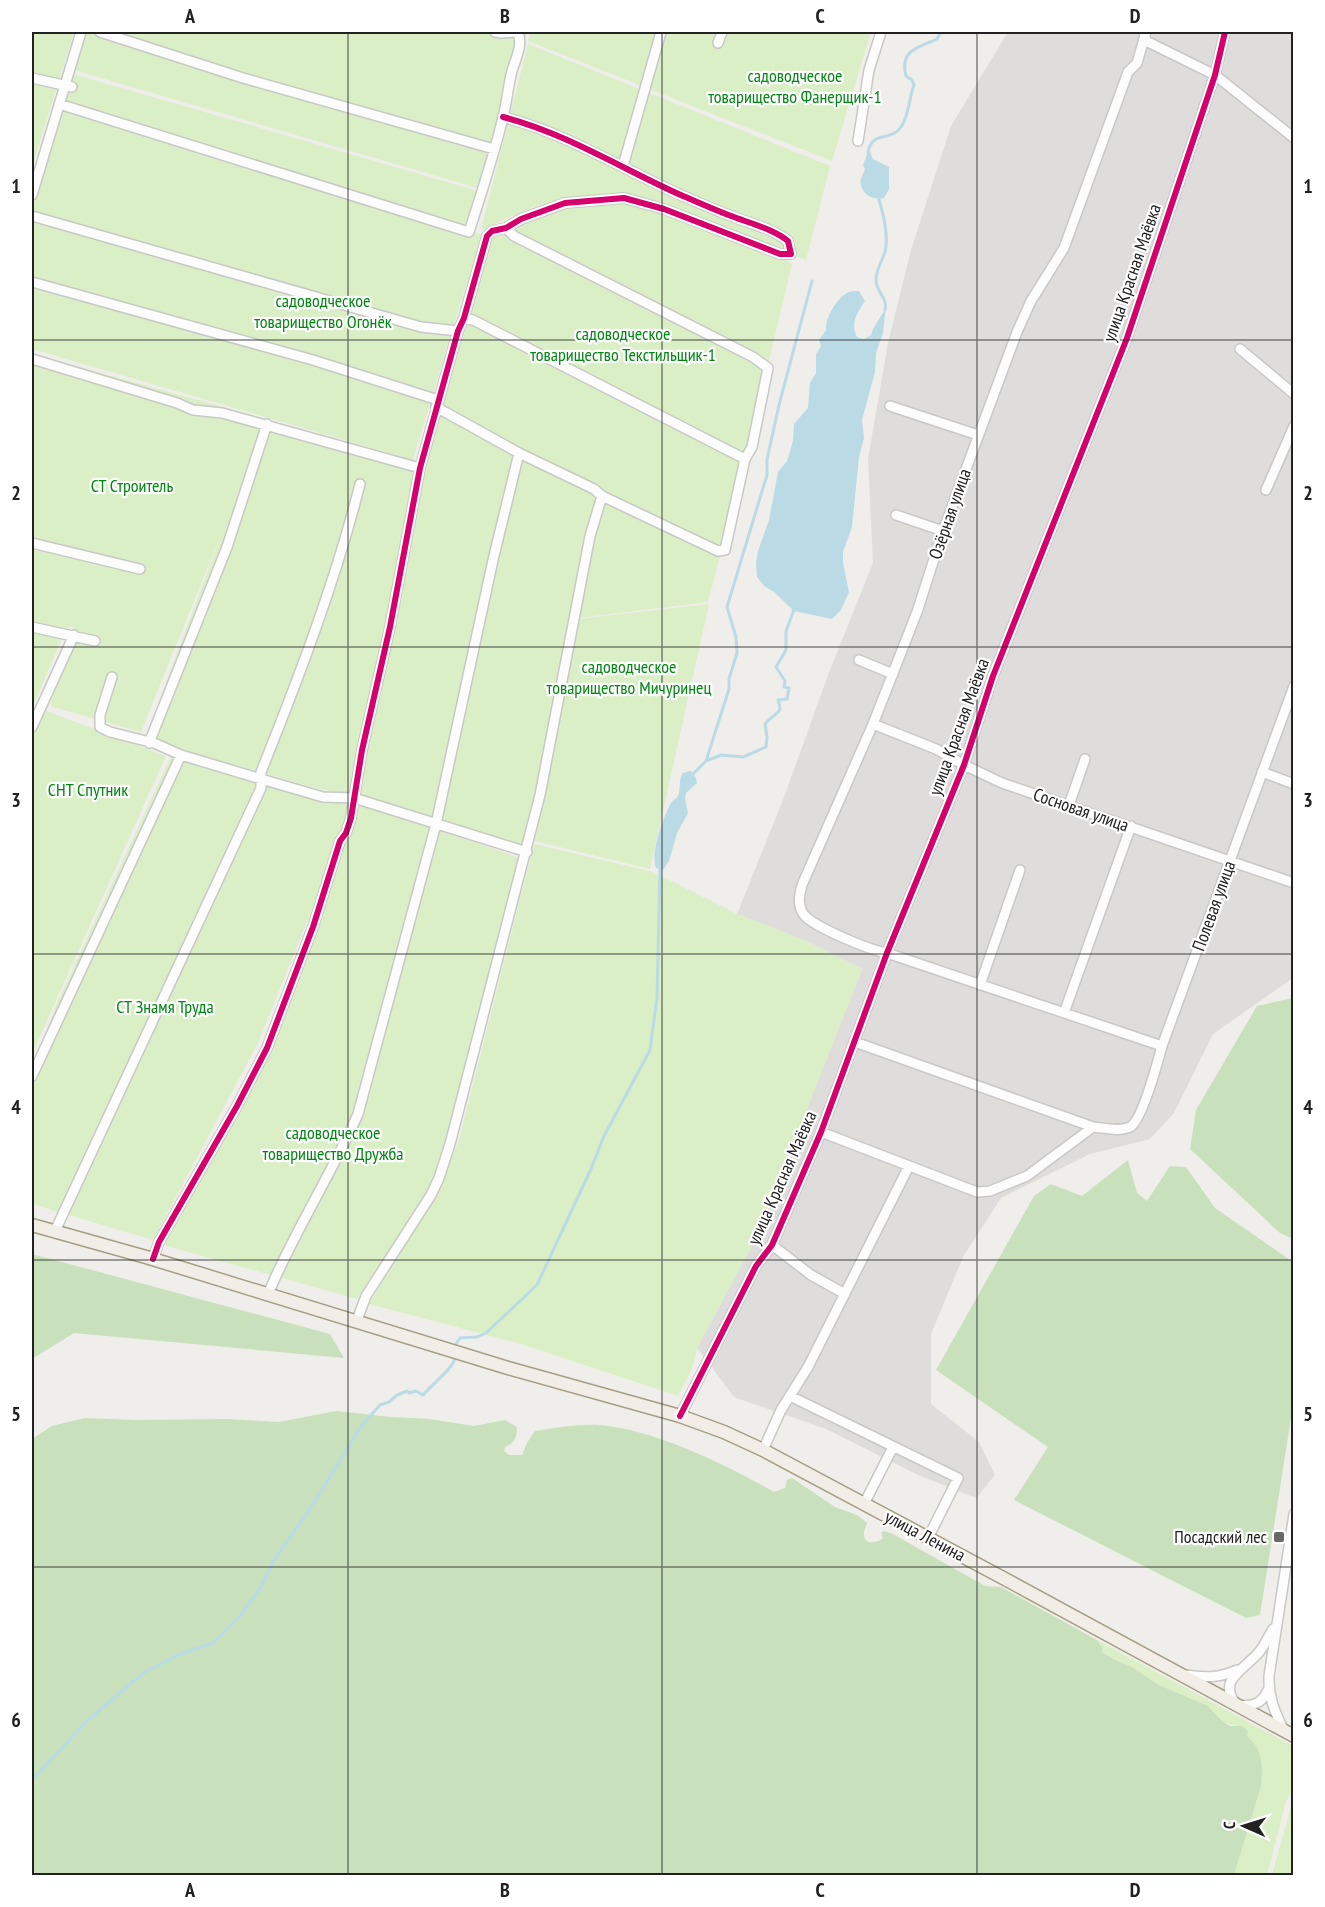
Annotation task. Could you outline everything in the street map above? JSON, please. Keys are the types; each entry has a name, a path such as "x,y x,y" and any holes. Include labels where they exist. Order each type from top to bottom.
{"main road":[{"name":"улица Ленина","path":"32,1225 680,1416 724,1432 763,1450 1289,1733"}],"street":[{"path":"32,195 34,175 59,104 68,87 81,32"},
{"path":"100,32 243,78 494,149"},
{"path":"59,104 468,232 487,178 521,40 518,32 495,32"},
{"path":"623,166 661,32"},
{"path":"718,43 722,32"},
{"path":"858,141 869,70 881,32"},
{"path":"1145,32 1146,41 1215,75 1293,138"},
{"name":"Озёрная улица","path":"887,953 873,950 804,915 798,900 802,885 893,674 1017,332 1031,301 1064,248 1128,72 1137,63 1145,32"},
{"name":"улица Красная Маёвка","path":"680,1416 756,1266 772,1245 820,1132 887,953 964,765 993,676 1127,338 1215,75 1225,32"},
{"path":"32,78 68,87"},
{"path":"153,1259 159,1242 237,1106 267,1048 313,927 340,841 346,833 351,818 362,750 390,627 420,468 487,236 492,231 506,228 521,219 565,203 624,198 664,209 780,254 791,254 788,241 780,235 649,181 623,166 526,123 503,117"},
{"path":"32,216 421,327 458,331"},
{"path":"32,282 313,360 437,404 519,453 718,551 725,550 745,459 752,447 768,368 766,365 514,236 506,228"},
{"path":"464,318 473,320 745,459"},
{"path":"1240,349 1293,394"},
{"path":"32,358 193,410 222,413 267,424 420,468"},
{"path":"890,406 978,435"},
{"path":"149,743 227,547 267,424"},
{"path":"1266,490 1293,426"},
{"path":"268,1294 285,1254 341,1152 358,1114 436,824 493,560 519,453"},
{"path":"56,1232 261,788 261,772 305,662 348,531 360,484"},
{"path":"357,1320 366,1296 431,1195 450,1144 527,852 590,536 602,495"},
{"path":"896,515 943,531"},
{"path":"32,543 140,569"},
{"path":"32,627 95,641"},
{"path":"32,727 74,635"},
{"path":"860,660 893,674"},
{"path":"112,677 100,715 99,726 110,732 322,797 354,798 527,852"},
{"name":"Полевая улица","path":"1093,1127 1122,1130 1132,1126 1138,1118 1162,1046 1292,692"},
{"name":"Сосновая улица","path":"873,724 936,749 1002,783 1293,883"},
{"path":"32,1076 181,755"},
{"path":"1069,805 1085,759"},
{"path":"1262,772 1293,784"},
{"path":"1064,1013 1131,826"},
{"path":"980,985 1020,870"},
{"path":"887,953 1162,1046"},
{"path":"855,1042 1093,1127"},
{"name":"улица Красная Маёвка","path":"820,1132 977,1191 990,1191 1027,1176 1093,1127"},
{"path":"763,1450 781,1410 808,1367 909,1166"},
{"name":"улица Красная Маёвка","path":"772,1245 811,1275 844,1294"},
{"path":"790,1396 957,1478 928,1538"},
{"path":"864,1504 893,1447"},
{"path":"1275,1625 1260,1650 1230,1681 1231,1699 1237,1705 1249,1707 1257,1704 1265,1697 1268,1690 1275,1625 1293,1514"},
{"path":"1180,1674 1204,1678 1224,1676 1247,1665"},
{"path":"1268,1690 1272,1707 1289,1733"}],"shaded area":[{"path":"1008,32 1293,32 1293,978 1213,1034 1174,1113 1150,1139 1090,1154 1001,1198 963,1257 931,1334 931,1404 979,1442 995,1475 976,1498 918,1475 826,1429 734,1397 697,1348 756,1238 862,969 806,941 737,914 873,563 868,459 888,343 911,250 951,126"}],"green space":[{"path":"32,32 74,32 32,167"},
{"path":"76,32 527,32 488,191 67,68"},
{"name":"садоводческое товарищество Фанерщик-1","path":"530,32 871,32 832,161 528,41"},
{"path":"528,44 830,166 806,260 668,209 792,263 723,556 694,542 720,556 708,602 578,618 709,604 650,869 535,841 569,659 525,847 390,806 305,785 145,739 224,527 141,732 50,706 74,626 66,629 33,706 166,756 32,1054 32,354 267,419 264,426 414,471 439,407 434,404 468,277 413,460 32,349 32,204 57,111 73,74 485,193 475,232 480,234 531,210 633,196 627,193 568,197 536,206 481,230"},
{"name":"СТ Знамя Труда","path":"172,754 356,801 258,1043 153,1240 32,1204 32,1067 58,1001"},
{"name":"садоводческое товарищество Дружба","path":"357,802 520,858 448,1131 430,1188 357,1299 163,1245 263,1046"},
{"path":"534,844 653,872 737,914 806,941 862,969 756,1238 697,1348 692,1369 678,1396 518,1343 369,1304 436,1195 459,1140"},
{"path":"1294,998 1293,1239 1280,1233 1190,1149 1196,1110 1257,1006"},
{"path":"1128,1160 1137,1193 1147,1201 1170,1166 1186,1167 1215,1208 1293,1262 1293,1405 1260,1615 1246,1618 1014,1500 1048,1447 936,1370 1034,1196 1051,1184 1082,1196"},
{"path":"32,1254 330,1334 344,1358 74,1333 32,1359"},
{"path":"336,1411 429,1419 474,1426 505,1420 517,1427 515,1439 505,1447 504,1451 509,1455 522,1455 535,1431 583,1425 620,1428 643,1433 689,1450 774,1492 785,1488 787,1480 792,1478 835,1507 857,1515 867,1523 864,1537 868,1542 883,1538 881,1533 884,1531 891,1533 985,1586 1001,1587 1097,1640 1102,1647 1102,1652 1115,1660 1130,1666 1159,1685 1208,1706 1230,1726 1242,1726 1248,1731 1247,1736 1256,1747 1261,1759 1261,1786 1234,1875 32,1875 32,1439 52,1426 85,1418 228,1419 279,1422"},
{"path":"1097,1640 1293,1746 1293,1791 1286,1801 1267,1875 1234,1875 1261,1786 1262,1771 1246,1736 1236,1726 1223,1722 1208,1706 1159,1685 1130,1666 1102,1652 1102,1647"},
{"path":"1293,1800 1293,1875 1272,1875 1292,1803"}],"water":[{"path":"869,149 873,159 889,167 889,189 884,198 871,197 862,188 861,179 865,169 863,165"},
{"path":"859,291 865,301 854,322 857,337 864,339 871,335 886,306 883,333 876,353 875,372 862,420 864,438 859,457 852,527 843,552 849,592 841,610 832,619 794,611 764,586 757,577 756,563 769,520 778,472 787,461 793,441 794,424 808,408 810,383 816,373 816,354 821,346 819,340 826,330 827,320 836,303 849,292"},
{"path":"691,771 697,783 686,793 688,813 677,833 669,861 663,870 656,868 656,844 661,826 671,803 678,796 681,776"}],"waterway":[{"path":"868,152 870,145 878,138 897,132 906,118 914,85 912,80 906,76 905,60 908,55 917,47 937,39 941,32"},
{"path":"878,196 886,238 885,252 877,272 876,283 885,301 885,310"},
{"path":"706,761 729,689 729,679 737,653 736,637 727,607 767,475 767,459 780,401 812,281"},
{"path":"691,776 706,761 721,755 743,757 766,747 765,724 779,711 778,700 787,699 789,688 784,687 785,681 776,667 786,650 786,631 795,607"},
{"path":"456,1344 460,1338 477,1337 486,1333 537,1285 604,1136 650,1050 657,998 660,867"},
{"path":"32,1780 87,1721 142,1674 180,1654 213,1643 240,1616 261,1587 274,1560 310,1509 362,1425 380,1405 389,1402 397,1395 407,1391 409,1393 416,1391 423,1395 446,1372 455,1358"}],"cycle path":[{"path":"680,1416 756,1266 772,1245 821,1132 887,953 964,765 993,676 1127,338 1215,75 1225,32"},
{"path":"153,1259 159,1242 237,1106 267,1048 313,927 340,841 346,833 351,818 362,750 390,627 420,468 487,236 492,231 506,228 521,219 565,203 624,198 664,209 780,254 791,254 788,241 769,230 683,196 549,132 503,117"}],"place":[{"name":"Посадский лес","path":"1279,1537"}],"park label":[{"name":"садоводческое товарищество Огонёк","path":"323,311"},
{"name":"садоводческое товарищество Текстильщик-1","path":"623,344"},
{"name":"СТ Строитель","path":"132,486"},
{"name":"садоводческое товарищество Мичуринец","path":"629,677"},
{"name":"СНТ Спутник","path":"88,790"}]}
